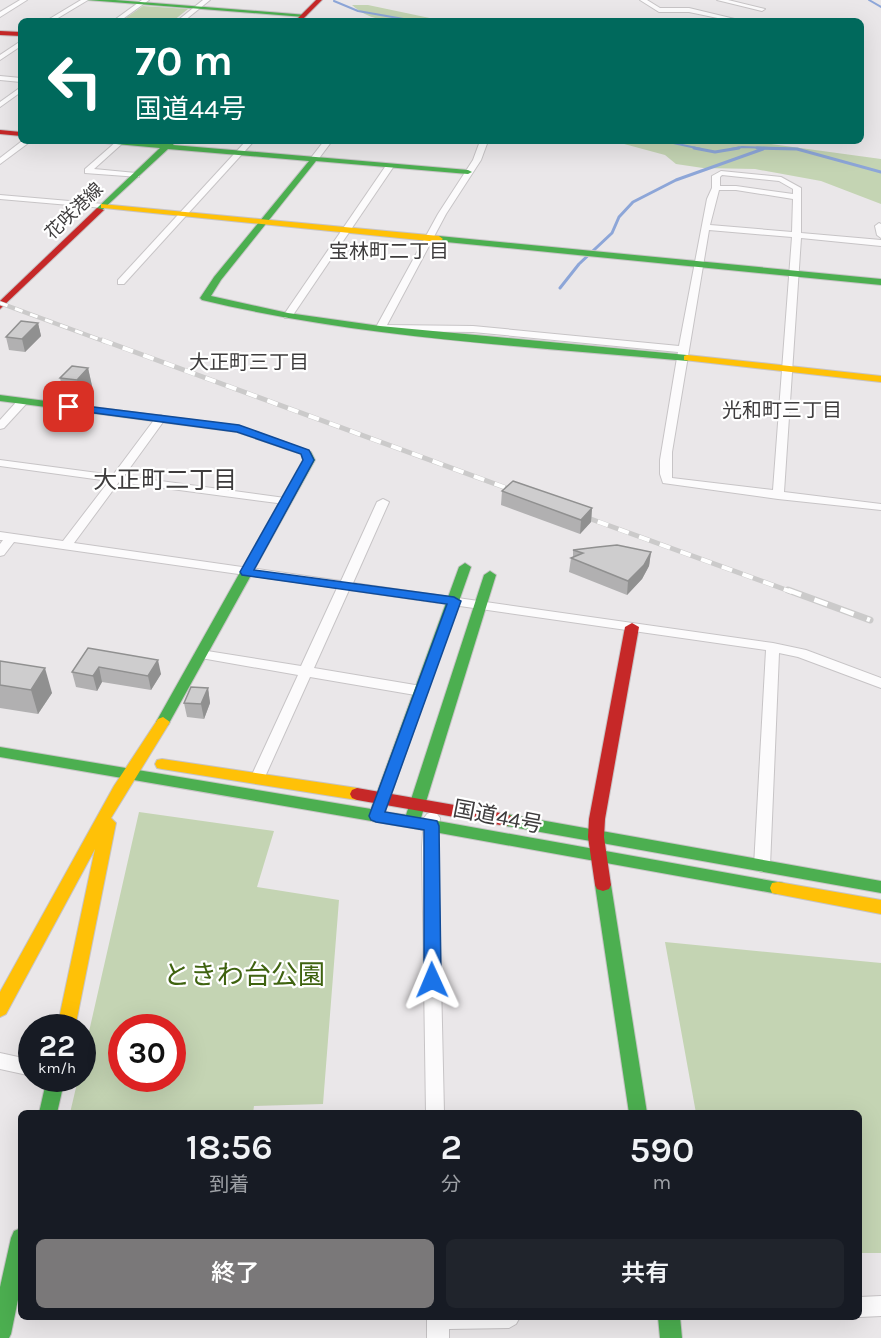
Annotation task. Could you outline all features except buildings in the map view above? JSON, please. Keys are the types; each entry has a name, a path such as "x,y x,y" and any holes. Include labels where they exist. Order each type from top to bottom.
{"main road":[{"path":"90,0 203,4 301,18 320,0"},
{"path":"0,33 18,34"},
{"path":"0,132 18,134"},
{"path":"170,144 468,172"},
{"name":"花咲港線","path":"0,306 170,144"},
{"path":"314,159 217,279 205,298 288,316 380,329 682,353 881,379"},
{"path":"104,206 881,282"},
{"path":"0,398 253,432 306,452 309,460 151,744 132,759 128,775 0,1009"},
{"path":"376,816 465,567"},
{"path":"412,822 425,805 490,575"},
{"path":"632,627 597,819 596,837 638,1110"},
{"name":"国道44号","path":"0,752 412,822 881,907"},
{"name":"国道44号","path":"132,759 425,805 881,887"},
{"path":"69,1014 113,802"},
{"path":"49,1110 53,1092"},
{"path":"0,1334 18,1252"},
{"path":"669,1320 671,1338"}],"street":[{"path":"0,15 24,0"},
{"path":"54,18 85,0"},
{"path":"643,0 659,10 688,10 726,18"},
{"path":"720,0 762,12 764,0"},
{"path":"120,18 143,2"},
{"path":"184,18 203,4"},
{"path":"0,58 18,45"},
{"path":"0,78 18,80"},
{"path":"0,105 18,91"},
{"path":"0,162 23,144"},
{"path":"118,144 88,171 136,175"},
{"path":"121,282 247,144"},
{"path":"314,159 326,144"},
{"path":"380,329 442,213 477,160 483,144"},
{"path":"288,316 390,166"},
{"path":"778,496 797,236 796,188 791,182 760,176 721,173 716,176 716,188 711,199 682,353 663,468 668,481 778,496 881,507"},
{"path":"716,188 736,188 797,197"},
{"path":"0,197 104,206"},
{"path":"706,227 881,243"},
{"path":"0,426 22,401"},
{"path":"66,546 161,418"},
{"path":"0,463 285,501"},
{"path":"257,779 383,502"},
{"path":"0,552 5,537 344,585 773,647 801,653 879,678"},
{"path":"762,866 773,647"},
{"path":"201,654 421,691"},
{"path":"425,805 432,826 435,1110"},
{"path":"0,1061 18,1065"},
{"path":"862,1307 881,1306"},
{"path":"438,1324 479,1320"}],"green space":[{"path":"352,5 368,5 430,18 377,18"},
{"path":"143,6 188,9 177,18 126,18"},
{"path":"624,144 771,144 881,159 881,204 821,181 755,169 703,168 676,164 665,155"},
{"name":"ときわ台公園","path":"139,812 274,831 257,887 339,900 323,1104 254,1106 253,1110 71,1110 75,1092 96,1092 96,1014 93,1014"},
{"path":"665,942 881,963 881,1253 862,1253 862,1110 695,1110"}],"waterway":[{"path":"869,0 881,7"},
{"path":"334,1 358,11 398,18"},
{"path":"678,144 701,149"},
{"path":"731,149 742,147 797,149"},
{"path":"694,148 715,152 739,148"},
{"path":"757,148 797,149"},
{"path":"560,288 579,264 612,233 619,217 633,202 676,180 763,149"},
{"path":"797,149 881,172"}],"railway":[{"path":"0,303 106,342"},
{"path":"102,340 520,493"},
{"path":"577,514 792,592"},
{"path":"788,590 870,620"}],"traffic: fast":[{"path":"90,0 304,15"},
{"path":"140,144 468,172"},
{"path":"100,210 169,144"},
{"path":"314,159 217,279 205,298 288,316 380,329 687,358"},
{"path":"439,239 881,282"},
{"path":"0,398 239,429 306,452 309,460 163,722"},
{"path":"377,813 465,567"},
{"path":"413,818 490,575"},
{"path":"0,752 412,822 778,888"},
{"path":"506,820 881,887"},
{"path":"603,885 638,1110"},
{"path":"49,1110 53,1092"},
{"path":"0,1334 18,1252"},
{"path":"669,1320 671,1338"}],"traffic: slow":[{"path":"104,206 439,239"},
{"path":"687,358 881,379"},
{"path":"0,1009 119,790 163,722"},
{"path":"162,764 357,794"},
{"path":"69,1014 108,823"},
{"path":"778,888 881,907"}],"traffic: jam":[{"path":"301,18 319,0"},
{"path":"0,33 18,34"},
{"path":"0,132 18,134"},
{"path":"0,306 100,210"},
{"path":"603,885 596,837 597,819 632,627"},
{"path":"357,794 506,820"}],"district":[{"name":"宝林町二丁目","path":"389,251"},
{"name":"大正町三丁目","path":"249,362"},
{"name":"光和町三丁目","path":"782,410"},
{"name":"大正町二丁目","path":"165,480"}],"route":[{"path":"69,407 239,429 306,452 309,460 246,572 454,601 376,816 432,826 430,847 432,980"}]}
